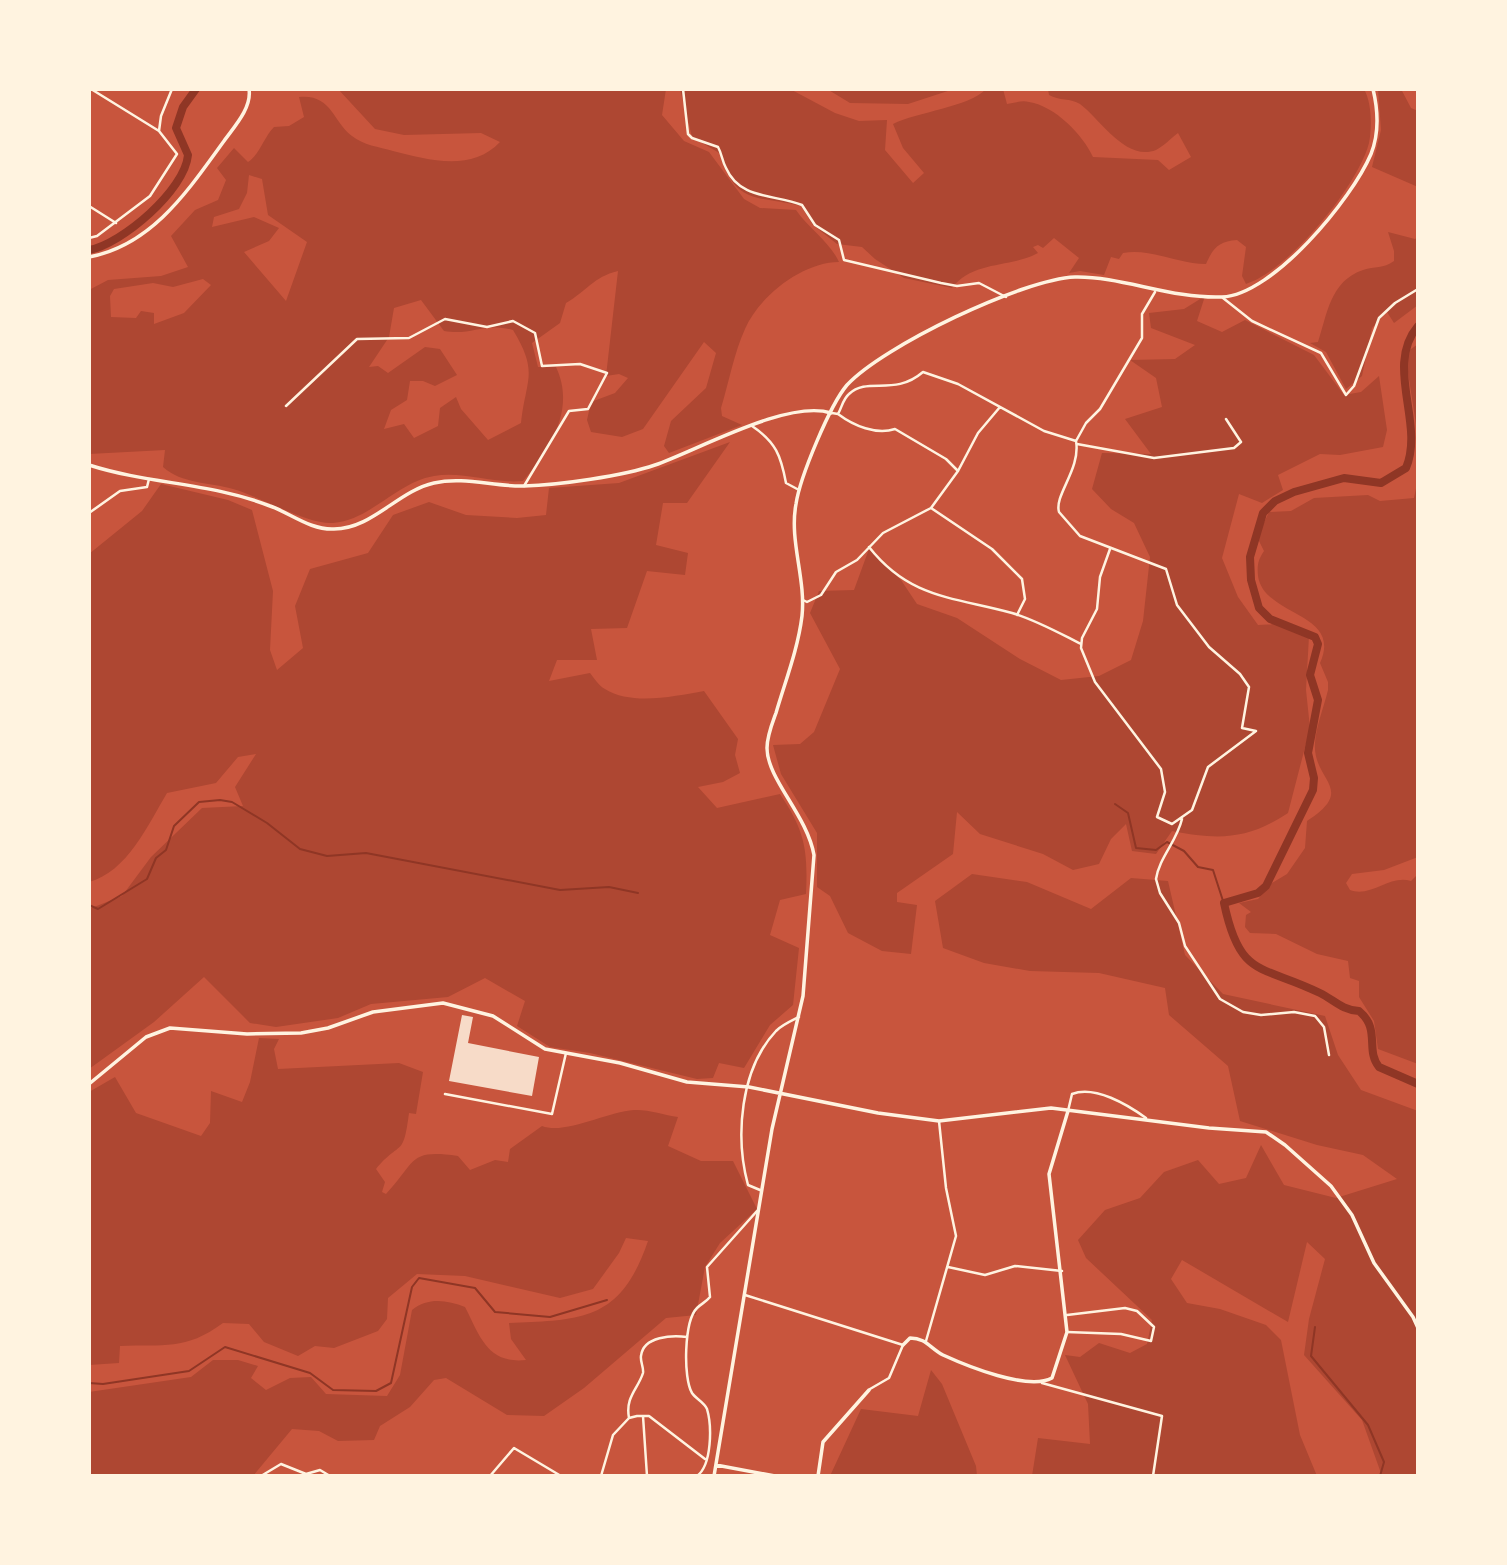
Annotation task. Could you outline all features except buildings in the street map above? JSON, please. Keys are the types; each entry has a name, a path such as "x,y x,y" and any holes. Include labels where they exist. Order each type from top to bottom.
{"street":[{"path":"89,238 116,223 150,195 176,158 175,147 162,137 159,131 92,89"},
{"path":"159,131 161,116 172,89"},
{"path":"89,257 129,242 183,198 239,121 250,96 249,89"},
{"path":"683,89 688,134 718,147 726,168 740,187 763,197 802,205 815,225 839,240 844,260 941,283 979,283 1006,296"},
{"path":"714,1476 757,1211 779,1093 799,1017 814,855 806,826 774,773 767,747 797,639 803,600 794,525 799,490 831,413 847,386 880,357 922,334 1038,284 1071,277 1088,277 1155,292 1223,298 1269,280 1287,265 1340,201 1371,153 1377,120 1373,89"},
{"path":"89,206 116,223"},
{"path":"1223,298 1252,321 1321,352 1346,395 1354,386 1379,317 1418,289"},
{"path":"1110,549 1100,577 1097,609 1081,644 1093,679 1161,769 1165,792 1157,817 1172,824 1182,819 1198,802 1208,767 1256,730 1242,729 1249,687 1240,674 1209,647 1177,605 1166,569 1080,536 1057,508 1075,466 1077,442 1086,423 1100,409 1143,338 1142,314 1155,292"},
{"path":"286,406 354,340 409,338 445,319 487,327 513,321 535,333 542,366 580,364 607,373 588,409 568,413 524,486"},
{"path":"838,414 846,398 855,390 869,386 903,385 923,372 958,384 1044,431 1077,442 1154,457 1186,456 1234,447 1241,442 1226,419"},
{"path":"803,600 807,602 821,595 836,572 857,560 897,523 931,508 958,471 978,433 1000,407"},
{"path":"89,465 250,499 312,526 334,529 359,524 396,500 437,482 452,480 524,486 655,465 699,444 799,411 838,414 850,423 868,429 886,432 895,429 946,459 958,471"},
{"path":"752,426 769,438 781,457 786,483 799,490"},
{"path":"89,513 120,491 147,486 149,479"},
{"path":"931,508 992,549 1022,579 1025,599 1017,615"},
{"path":"869,547 891,571 932,595 1017,615 1081,644"},
{"path":"1182,819 1170,851 1158,869 1156,879 1201,974 1220,999 1243,1012 1294,1012 1315,1016 1324,1027 1329,1055"},
{"path":"89,1084 146,1037 170,1028 247,1034 301,1033 328,1028 373,1012 429,1004 457,1005 485,1012 508,1024 539,1047 620,1063 687,1082 749,1087 878,1113 939,1121 1019,1110 1068,1111 1257,1130 1279,1140 1331,1186 1352,1215 1374,1263 1418,1328"},
{"path":"761,1190 748,1185 740,1140 752,1069 773,1034 799,1017"},
{"path":"445,1094 552,1114 566,1053"},
{"path":"1042,1383 1052,1378 1067,1332 1049,1174 1072,1094 1087,1091 1131,1107 1149,1120"},
{"path":"926,1341 956,1236 946,1188 939,1121"},
{"path":"697,1476 707,1462 709,1424 706,1407 691,1391 687,1337 697,1308 709,1297 706,1267 757,1211"},
{"path":"948,1268 985,1275 1015,1266 1062,1270"},
{"path":"745,1295 903,1345"},
{"path":"1066,1316 1125,1308 1137,1311 1154,1327 1151,1340 1121,1334 1067,1332"},
{"path":"629,1418 627,1404 643,1374 641,1355 645,1348 655,1340 667,1336 687,1337"},
{"path":"818,1476 823,1442 869,1390 888,1378 903,1345 910,1338 926,1341 939,1353 977,1368 1162,1416 1153,1476"},
{"path":"601,1476 613,1435 629,1418 642,1415 649,1416 707,1462 775,1476"},
{"path":"642,1415 647,1476"},
{"path":"490,1476 514,1447 561,1476"},
{"path":"261,1476 281,1464 306,1474 320,1470 330,1476"}],"shaded area":[{"path":"338,89 666,89 662,115 684,141 709,152 744,199 760,208 796,210 839,262 797,274 771,293 752,317 738,348 721,408 722,416 742,425 669,453 664,446 671,421 706,388 716,353 704,342 643,429 622,437 591,432 587,420 591,402 615,393 628,378 619,374 606,376 618,271 596,281 566,303 560,323 532,343 538,367 556,367 563,398 557,428 551,442 523,481 456,475 434,476 408,485 360,515 333,523 310,520 233,489 179,477 163,467 165,450 89,454 89,290 108,280 161,276 188,267 171,236 195,210 218,200 226,180 217,168 234,148 248,162 256,155 274,127 289,126 304,117 299,97 310,97 325,104 345,130 361,142 421,158 463,160 489,151 500,142 481,133 404,135 375,129","holes":["249,175 262,179 268,215 307,242 286,301 244,252 269,241 279,228 254,217 212,227 214,217 239,209 247,193","203,279 211,285 184,313 154,324 154,313 141,311 136,318 111,317 110,296 114,289 153,283 173,287","421,300 444,331 462,332 494,327 513,330 526,356 529,376 521,423 488,440 461,409 456,397 440,408 438,426 414,438 404,424 384,429 391,410 407,400 410,381 423,381 435,386 457,375 440,349 425,347 388,373 378,366 369,367 389,337 394,308"]},
{"path":"680,89 790,89 835,113 859,121 887,120 885,150 913,183 924,173 903,148 893,124 955,105 986,89 1003,89 1007,104 1026,101 1049,109 1075,131 1093,157 1158,160 1169,170 1191,157 1178,133 1156,150 1134,150 1114,137 1080,104 1053,97 1049,95 1048,89 1364,89 1370,108 1371,130 1362,161 1319,225 1281,263 1246,284 1242,276 1246,247 1237,240 1217,246 1206,264 1154,254 1123,253 1119,259 1111,257 1104,275 1080,271 1069,273 1079,258 1054,238 1043,248 1038,245 1033,247 1038,253 970,273 952,288 904,278 862,247 837,244 813,225 801,206 761,199 741,190 726,170 721,154 692,137"},
{"path":"827,89 954,89 908,104 850,103"},
{"path":"1378,89 1401,89 1411,108 1418,111 1418,187 1372,167 1381,130"},
{"path":"1388,232 1415,239 1418,237 1418,305 1394,323 1387,312 1372,328 1362,376 1346,389 1326,352 1310,343 1318,342 1327,310 1343,282 1363,270 1394,261"},
{"path":"1205,296 1197,321 1222,332 1245,320 1314,355 1344,395 1361,392 1379,376 1387,430 1383,447 1340,455 1320,454 1278,475 1283,490 1262,503 1239,494 1222,558 1238,597 1258,625 1290,623 1309,636 1306,690 1310,728 1288,813 1246,833 1204,836 1172,831 1156,854 1132,851 1126,824 1111,839 1099,864 1073,870 1043,854 980,834 957,812 953,854 897,893 897,902 917,905 911,954 882,951 848,933 830,896 817,887 817,833 781,774 773,745 800,744 814,732 840,669 810,613 819,591 854,590 869,549 901,580 917,604 957,618 1020,659 1061,680 1099,676 1131,660 1143,621 1150,557 1134,523 1111,509 1092,489 1102,453 1151,454 1125,419 1162,407 1156,378 1130,360 1175,359 1195,345 1151,328 1149,313 1184,309"},
{"path":"1418,344 1418,437 1406,360 1407,352"},
{"path":"730,442 687,503 663,503 656,545 688,553 685,575 647,571 627,628 591,629 597,660 557,660 549,681 590,673 605,689 628,697 641,698 704,691 738,739 735,755 740,773 723,782 698,787 717,808 780,794 795,819 805,853 806,894 780,900 770,935 799,948 793,1005 770,1025 744,1068 719,1063 713,1078 697,1079 590,1053 550,1047 517,1026 525,1001 485,978 448,997 371,1004 338,1018 276,1027 250,1023 204,977 154,1022 89,1069 89,909 122,896 151,857 202,808 243,806 235,787 256,754 238,757 216,783 167,793 144,833 125,858 102,877 89,882 89,554 142,511 161,484 228,500 252,510 273,591 270,650 277,670 303,648 295,606 310,569 368,553 393,515 429,502 466,515 517,518 546,515 549,488 619,483"},
{"path":"1418,479 1418,857 1384,870 1352,874 1346,883 1350,890 1358,892 1396,881 1411,881 1418,874 1418,1064 1378,1049 1374,1021 1359,997 1359,981 1350,978 1348,961 1317,954 1276,934 1250,933 1245,927 1246,915 1251,912 1239,903 1258,899 1272,883 1287,874 1305,848 1307,821 1322,810 1331,792 1316,756 1315,743 1328,690 1328,682 1320,663 1324,646 1321,634 1312,624 1273,600 1263,589 1258,569 1264,551 1257,537 1269,512 1291,511 1314,498 1368,495 1380,501 1414,498"},
{"path":"972,874 1027,882 1091,909 1131,878 1168,881 1185,955 1223,994 1325,1016 1338,1055 1361,1090 1418,1111 1418,1476 1382,1476 1362,1420 1304,1355 1309,1319 1325,1259 1307,1242 1288,1322 1182,1260 1171,1279 1187,1303 1220,1309 1266,1325 1281,1340 1300,1435 1317,1476 1032,1476 1038,1438 1090,1444 1088,1404 1065,1355 1080,1357 1099,1343 1130,1353 1147,1344 1152,1320 1086,1258 1078,1240 1105,1210 1140,1198 1164,1172 1198,1160 1219,1184 1246,1178 1261,1145 1284,1185 1336,1198 1397,1179 1363,1155 1317,1145 1240,1121 1228,1066 1169,1015 1165,988 1099,973 1030,971 984,963 943,948 935,901"},
{"path":"259,1038 279,1039 274,1049 278,1069 399,1063 423,1072 416,1114 409,1113 403,1143 376,1169 385,1182 382,1192 386,1194 421,1156 458,1156 470,1170 495,1160 508,1162 510,1149 542,1126 562,1128 639,1110 678,1117 668,1146 701,1161 733,1161 757,1209 720,1243 705,1267 696,1315 666,1318 584,1388 544,1416 507,1415 446,1378 434,1380 410,1407 380,1426 374,1440 338,1441 319,1431 292,1429 253,1476 89,1476 89,1392 191,1377 213,1360 238,1360 258,1366 251,1378 266,1390 290,1378 311,1377 326,1394 387,1396 400,1375 412,1310 431,1301 465,1307 486,1346 494,1353 513,1360 526,1360 511,1339 509,1323 579,1317 612,1301 625,1287 637,1267 648,1241 626,1238 619,1253 593,1289 560,1298 465,1276 417,1274 388,1298 387,1319 378,1331 334,1348 315,1346 298,1356 264,1342 249,1324 223,1323 185,1342 120,1346 119,1363 89,1365 89,1092 115,1077 136,1113 201,1136 210,1123 211,1091 242,1102 250,1082"},
{"path":"931,1370 942,1384 976,1466 977,1476 830,1476 861,1409 918,1416"}],"waterway":[{"path":"89,250 103,246 134,227 176,184 188,155 176,128 183,107 196,89"},
{"path":"1418,326 1404,359 1411,432 1411,451 1406,468 1381,483 1344,478 1294,492 1275,501 1263,513 1250,557 1251,580 1259,608 1270,619 1315,637 1318,644 1310,675 1318,700 1308,753 1314,778 1313,790 1266,886 1258,893 1224,903 1237,945 1246,957 1268,972 1320,993 1343,1007 1359,1011 1369,1025 1373,1054 1379,1067 1418,1084"},
{"path":"89,905 98,909 147,879 156,858 166,850 174,826 199,802 220,800 232,802 267,823 300,849 327,856 366,853 560,890 609,887 638,893"},
{"path":"1115,804 1128,813 1136,848 1156,850 1167,842 1184,851 1198,867 1213,870 1224,904"},
{"path":"89,1383 103,1384 189,1371 225,1347 310,1373 333,1390 376,1391 391,1383 412,1287 419,1278 475,1288 495,1312 550,1317 607,1300"},
{"path":"1315,1327 1311,1356 1368,1425 1384,1462 1380,1476"}]}
